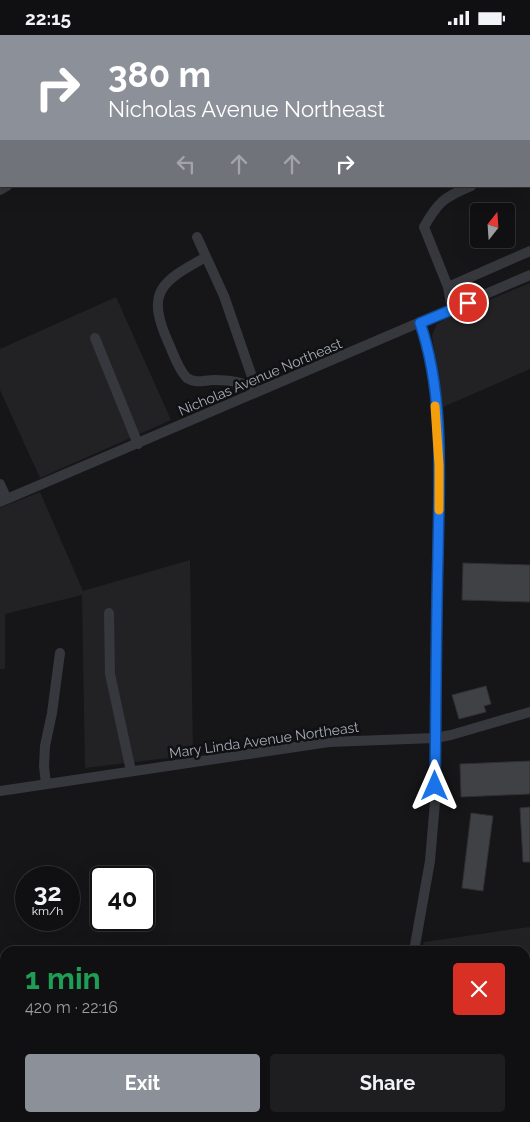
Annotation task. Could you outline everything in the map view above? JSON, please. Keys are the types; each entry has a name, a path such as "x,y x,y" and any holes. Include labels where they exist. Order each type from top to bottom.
{"street":[{"path":"452,309 448,287 424,227 434,208 452,194 469,187"},
{"path":"197,237 224,296 257,391"},
{"path":"448,287 530,251"},
{"path":"206,257 171,279 161,290 158,298 158,310 164,332 184,375 192,381 222,380 248,385 257,391"},
{"name":"Nicholas Avenue Northeast","path":"3,501 530,275"},
{"path":"415,946 434,832 439,465 434,389 420,323"},
{"path":"95,338 138,444"},
{"path":"0,484 3,501"},
{"path":"109,613 110,674 131,771"},
{"path":"46,784 44,766 45,745 52,713 60,653"},
{"name":"Mary Linda Avenue Northeast","path":"0,791 329,742 435,738 530,712"}],"shaded area":[{"path":"530,283 530,369 443,407 432,335 437,324 450,316"},
{"path":"116,297 171,420 40,478 0,390 0,349"},
{"path":"40,492 83,591 190,560 193,755 85,768 82,595 5,614 5,669 0,669 0,508"},
{"path":"530,927 530,946 423,946 424,942"}],"building":[{"path":"463,563 530,565 530,602 462,600"},
{"path":"486,686 491,704 484,706 486,712 459,719 452,695"},
{"path":"530,761 530,794 461,797 460,764"},
{"path":"530,807 530,862 523,862 520,808"},
{"path":"471,813 493,816 483,891 462,888"}],"slow traffic":[{"path":"435,406 439,465 439,510"}],"route":[{"path":"435,786 439,465 434,389 420,323 468,303"}]}
